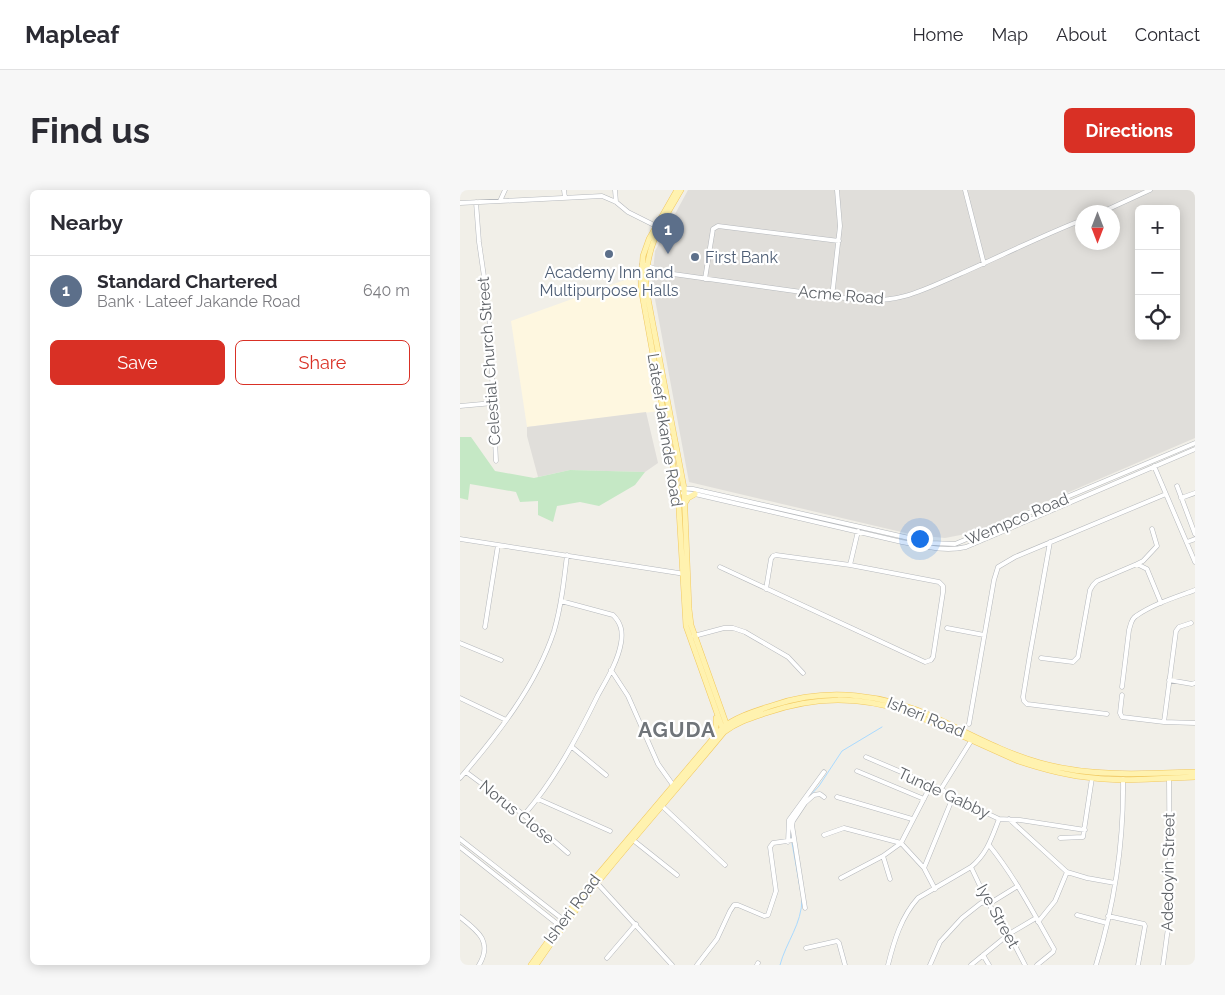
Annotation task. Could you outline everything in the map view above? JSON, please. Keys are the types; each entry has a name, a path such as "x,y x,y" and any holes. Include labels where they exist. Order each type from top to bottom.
{"main road":[{"name":"Lateef Jakande Road","path":"658,227 677,190"},
{"name":"Lateef Jakande Road","path":"681,190 658,227 648,239 642,296 678,490 685,574 694,636 725,728"},
{"name":"Lateef Jakande Road","path":"643,273 684,491 686,626 725,728"},
{"path":"685,503 695,494"},
{"name":"Isheri Road","path":"531,965 538,963 585,890 710,741 742,716 797,698 823,694 854,695 894,702 1036,765 1116,774 1195,772"},
{"path":"710,741 716,727 712,698"},
{"name":"Isheri Road","path":"564,921 598,883 725,728 786,706 812,701 846,699 892,706 971,741 1036,765 1092,778 1195,777"}],"street":[{"path":"500,200 505,190"},
{"path":"564,190 564,198"},
{"path":"615,190 616,202"},
{"path":"832,297 839,241 840,209 837,190"},
{"path":"965,190 984,264"},
{"path":"1117,205 1150,190"},
{"path":"460,203 594,196 609,198 628,212 658,227"},
{"name":"Celestial Church Street","path":"476,202 479,242 489,311 496,461"},
{"name":"Acme Road","path":"643,273 666,272 877,302 919,292 1075,223"},
{"path":"705,279 713,229 718,226 839,241"},
{"path":"644,264 666,272"},
{"path":"460,406 494,404"},
{"name":"Wempco Road","path":"684,491 932,543 955,544 1195,443"},
{"name":"Wempco Road","path":"684,491 902,542 948,550 966,547 1195,449"},
{"path":"1152,461 1195,562"},
{"path":"1177,486 1195,534"},
{"path":"678,490 684,491"},
{"path":"1182,498 1195,493"},
{"path":"969,724 998,566 1050,542 1166,494"},
{"path":"1041,658 1074,662 1076,660 1090,590 1097,581 1143,561 1157,546 1152,529"},
{"path":"850,565 858,531"},
{"path":"902,542 903,536"},
{"path":"460,539 685,574"},
{"path":"1187,542 1195,539"},
{"path":"1050,542 1030,654 1024,701 1027,704 1107,714"},
{"path":"485,627 498,545"},
{"path":"720,566 766,589 925,662 933,657 943,592 943,586 939,582 850,565 776,554 771,559 766,589"},
{"path":"460,778 506,720 544,655 554,630 561,601 567,556"},
{"path":"1137,564 1147,569 1161,603"},
{"path":"1122,687 1131,622 1135,616 1161,603 1195,590"},
{"path":"524,815 538,799 572,746 611,670 621,642 621,628 613,615 561,601"},
{"path":"1164,722 1176,631 1179,627 1191,623"},
{"path":"694,636 724,628 733,628 745,632 788,657 803,673"},
{"path":"947,628 984,635"},
{"path":"460,643 501,660"},
{"path":"611,670 628,696 658,764 673,785"},
{"path":"1169,680 1195,684"},
{"path":"1122,695 1120,713 1122,717 1164,722 1195,723"},
{"path":"460,698 506,720"},
{"path":"941,789 971,741"},
{"path":"572,746 606,775"},
{"name":"Tunde Gabby","path":"866,757 941,789 953,797 999,819 1020,820 1085,830"},
{"path":"857,771 924,799"},
{"name":"Norus Close","path":"466,772 524,815 568,853"},
{"path":"805,908 802,880 791,841 789,820 824,772"},
{"path":"1060,838 1081,838 1084,835 1092,778"},
{"name":"Adedoyin Street","path":"1163,965 1170,913 1169,778"},
{"path":"1096,965 1105,936 1119,850 1123,779"},
{"path":"840,878 882,856 901,843 930,785"},
{"path":"791,841 793,821 805,803 814,795 820,794 824,797"},
{"path":"924,868 953,797"},
{"path":"837,798 912,819"},
{"path":"538,799 610,831"},
{"path":"662,806 725,865"},
{"path":"888,965 898,931 912,904 918,898 971,867 984,854 999,819"},
{"path":"1009,820 1067,872 1114,883"},
{"path":"824,835 844,828 901,843 924,868 934,889"},
{"path":"460,838 564,921"},
{"path":"633,840 677,875"},
{"path":"697,965 717,939 734,905 764,916 768,915 776,891 770,847 773,843 791,841"},
{"path":"989,845 1018,886 1054,949 1051,954 1037,965"},
{"path":"460,847 560,927"},
{"path":"882,856 890,879"},
{"name":"Iye Street","path":"971,867 988,903 1009,934 1025,965"},
{"path":"971,965 1009,934 1037,920 1055,900 1067,872"},
{"path":"598,883 672,965"},
{"path":"930,965 940,942 962,918 981,903 992,902 1018,886"},
{"path":"529,902 533,896"},
{"path":"1077,915 1107,923"},
{"path":"1108,916 1144,924 1138,965"},
{"path":"460,917 476,929 482,938 485,948 484,957 479,965"},
{"path":"607,958 636,924"},
{"path":"806,948 837,941 845,965"},
{"path":"983,955 989,965"},
{"path":"662,965 668,960"}],"shaded area":[{"path":"688,190 1195,190 1195,438 976,532 945,538 914,535 689,482 652,283 655,251"},
{"path":"636,276 660,411 527,427 511,321"},
{"path":"646,412 658,463 645,472 570,470 538,477 527,436 527,427"}],"green space":[{"path":"460,437 471,437 495,471 534,478 570,470 645,472 635,485 599,506 580,502 557,506 553,522 538,515 538,501 520,502 516,492 470,484 468,500 460,498"}],"waterway":[{"path":"807,799 819,786 842,751 882,727"},
{"path":"790,828 791,839"},
{"path":"792,843 801,893"},
{"path":"780,965 797,925 802,899"}],"place":[{"name":"Academy Inn and Multipurpose Halls","path":"609,254"},
{"name":"Standard Chartered","path":"668,254"},
{"name":"First Bank","path":"695,257"}],"district":[{"name":"AGUDA","path":"677,729"}]}
